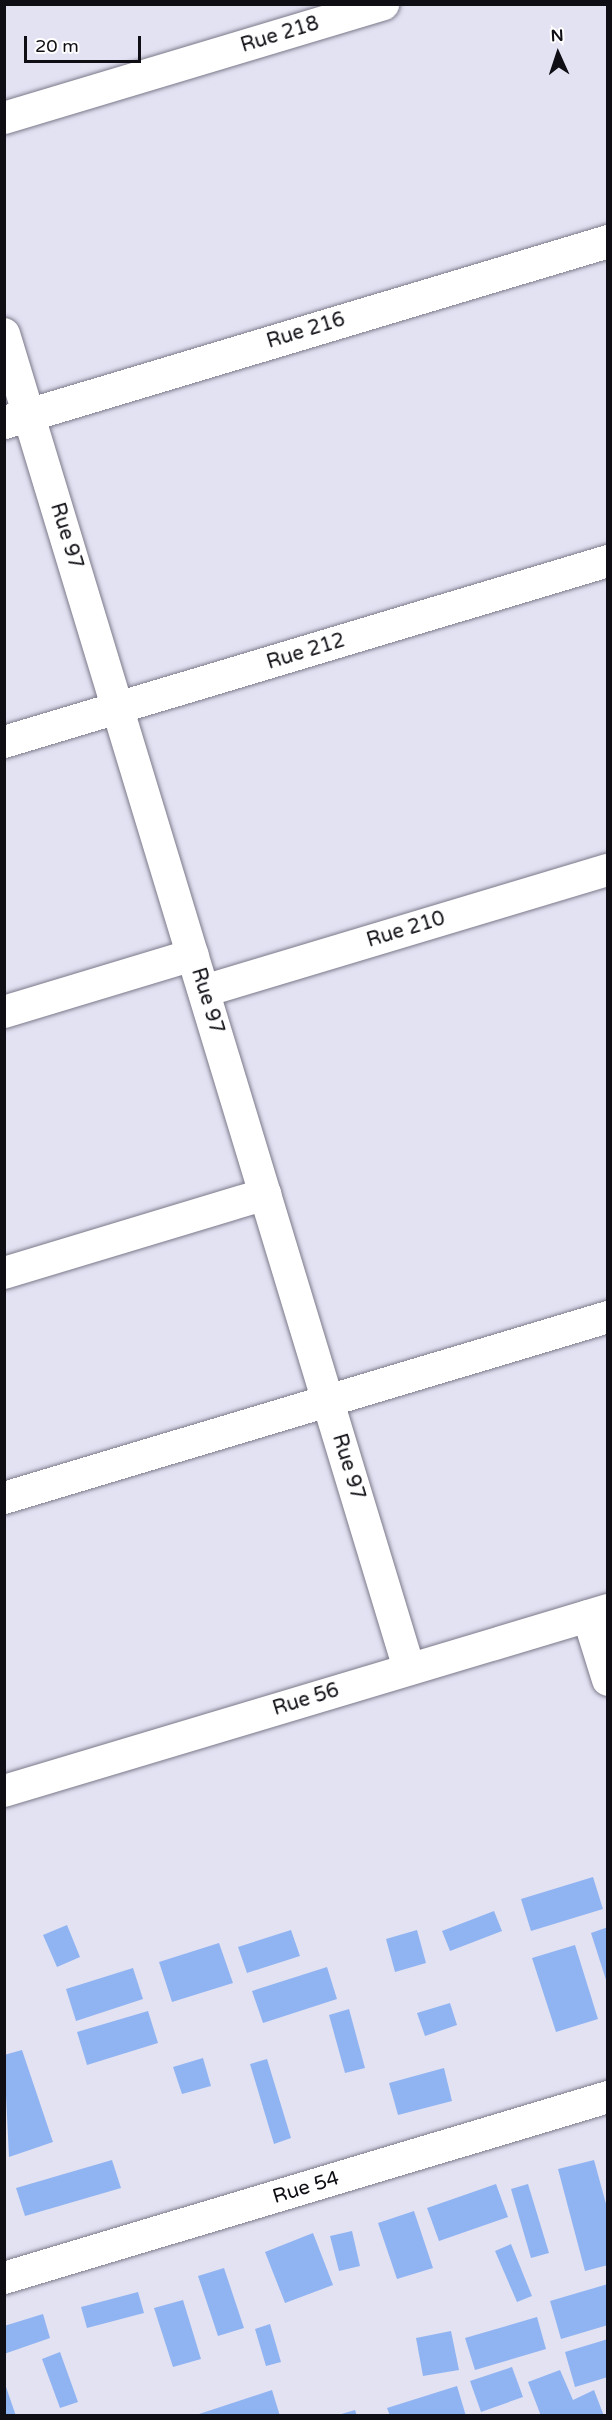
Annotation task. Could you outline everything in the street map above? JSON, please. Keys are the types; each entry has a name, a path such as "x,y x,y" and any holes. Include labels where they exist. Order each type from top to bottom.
{"street":[{"name":"Rue 218","path":"4,118 383,4"},
{"name":"Rue 216","path":"17,418 608,241"},
{"name":"Rue 97","path":"4,334 17,418 118,708 409,1669"},
{"name":"Rue 212","path":"4,742 608,561"},
{"name":"Rue 210","path":"204,991 608,870"},
{"path":"4,1012 193,956"},
{"path":"4,1273 266,1194"},
{"path":"4,1498 608,1317"},
{"path":"598,1613 608,1680"},
{"name":"Rue 56","path":"4,1791 598,1613"},
{"name":"Rue 54","path":"4,2278 608,2097"}],"building":[{"path":"593,1877 603,1909 531,1931 521,1899"},
{"path":"494,1911 502,1931 450,1951 442,1931"},
{"path":"67,1925 80,1957 57,1967 43,1935"},
{"path":"608,1927 608,1983 607,1983 591,1933"},
{"path":"291,1930 300,1956 247,1973 238,1947"},
{"path":"417,1930 426,1963 395,1972 386,1939"},
{"path":"219,1943 233,1983 172,2002 159,1962"},
{"path":"575,1945 598,2019 556,2032 532,1958"},
{"path":"327,1967 337,1999 263,2023 252,1991"},
{"path":"133,1968 143,1999 76,2021 66,1989"},
{"path":"450,2003 457,2025 425,2036 417,2013"},
{"path":"349,2009 365,2068 345,2073 329,2015"},
{"path":"148,2011 158,2043 87,2065 77,2032"},
{"path":"22,2050 53,2142 9,2157 4,2055"},
{"path":"203,2058 211,2086 182,2094 173,2067"},
{"path":"267,2059 291,2138 274,2144 250,2064"},
{"path":"444,2068 452,2101 398,2115 389,2083"},
{"path":"112,2160 121,2188 25,2216 16,2188"},
{"path":"594,2160 608,2211 608,2265 585,2271 558,2169"},
{"path":"496,2184 508,2217 439,2241 427,2208"},
{"path":"528,2184 549,2253 531,2258 511,2189"},
{"path":"414,2211 433,2268 397,2279 378,2223"},
{"path":"352,2231 360,2266 339,2271 330,2236"},
{"path":"313,2233 333,2285 285,2303 265,2252"},
{"path":"511,2244 532,2296 517,2302 495,2251"},
{"path":"224,2268 244,2328 218,2336 198,2276"},
{"path":"608,2284 608,2325 561,2339 550,2301"},
{"path":"138,2292 144,2313 87,2328 81,2307"},
{"path":"183,2300 201,2359 173,2367 154,2308"},
{"path":"43,2314 50,2338 4,2354 4,2326"},
{"path":"537,2317 546,2349 475,2370 465,2338"},
{"path":"270,2324 281,2362 266,2366 255,2329"},
{"path":"451,2331 459,2370 423,2376 416,2338"},
{"path":"608,2339 608,2377 575,2387 565,2352"},
{"path":"60,2352 78,2402 60,2408 42,2359"},
{"path":"512,2367 523,2397 481,2412 470,2381"},
{"path":"560,2370 573,2400 594,2390 604,2416 541,2416 528,2382"},
{"path":"5,2384 16,2416 4,2416"},
{"path":"457,2386 466,2416 390,2416 387,2408"},
{"path":"272,2390 280,2416 196,2416 196,2415"},
{"path":"355,2410 357,2416 338,2416 338,2415"}]}
